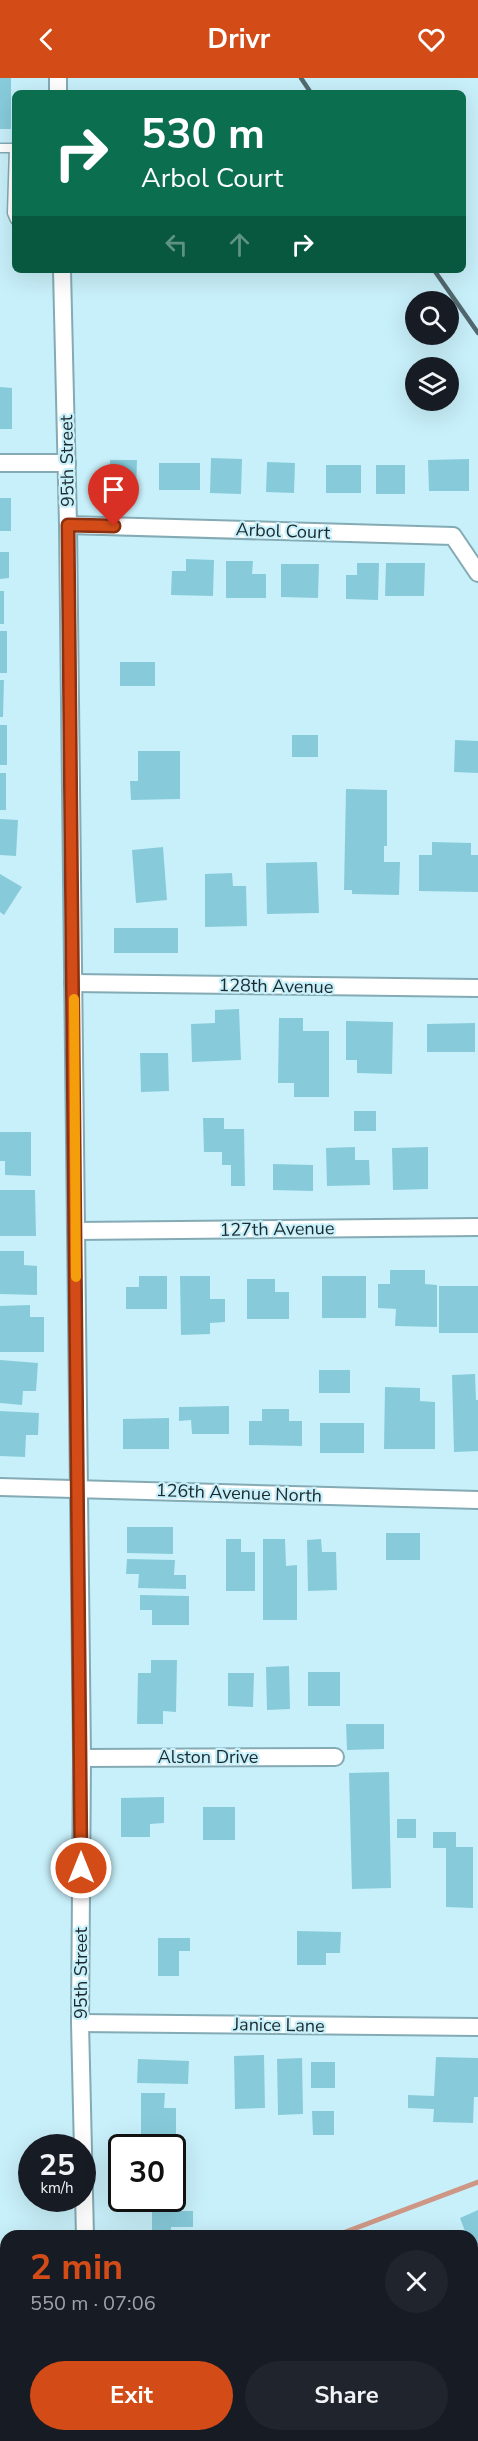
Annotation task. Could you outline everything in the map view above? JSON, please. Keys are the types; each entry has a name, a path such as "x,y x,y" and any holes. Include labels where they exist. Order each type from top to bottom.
{"street":[{"name":"95th Street","path":"62,273 74,983 82,1758 80,2023 85,2230"},
{"path":"0,463 67,464"},
{"name":"Arbol Court","path":"68,525 453,536 478,573"},
{"name":"128th Avenue","path":"74,983 478,988"},
{"name":"127th Avenue","path":"76,1231 478,1227"},
{"name":"126th Avenue North","path":"0,1487 478,1500"},
{"name":"Alston Drive","path":"82,1758 335,1757"},
{"name":"Janice Lane","path":"80,2023 478,2027"}],"building":[{"path":"0,78 11,78 11,129 0,129"},
{"path":"0,387 12,388 12,429 0,429"},
{"path":"211,458 242,459 241,494 210,493"},
{"path":"469,459 469,491 429,491 428,460"},
{"path":"110,460 137,460 136,491 109,491"},
{"path":"267,462 295,463 294,493 266,492"},
{"path":"159,463 200,463 200,490 159,490"},
{"path":"326,465 361,465 361,493 326,493"},
{"path":"376,465 405,465 405,494 376,494"},
{"path":"0,498 11,498 11,531 0,531"},
{"path":"0,552 9,552 9,578 0,579"},
{"path":"186,559 214,560 213,596 171,595 172,571 186,571"},
{"path":"226,561 253,561 252,574 266,574 266,598 226,598"},
{"path":"357,563 379,563 378,600 346,599 346,575 357,575"},
{"path":"386,563 425,563 424,596 385,596"},
{"path":"281,564 319,564 318,598 281,597"},
{"path":"0,591 4,591 4,624 0,624"},
{"path":"0,631 7,631 7,673 0,673"},
{"path":"120,662 155,662 155,686 120,686"},
{"path":"0,680 4,680 3,717 0,717"},
{"path":"0,725 7,725 7,765 0,765"},
{"path":"292,735 318,735 318,757 292,757"},
{"path":"455,740 478,741 478,773 454,772"},
{"path":"138,751 180,751 180,799 131,800 130,781 138,781"},
{"path":"0,773 6,773 6,810 0,810"},
{"path":"346,789 387,790 387,846 384,846 384,862 400,862 399,895 352,894 352,890 344,890"},
{"path":"0,819 18,820 16,856 0,855"},
{"path":"432,842 471,843 471,855 478,855 478,892 419,891 419,855 432,855"},
{"path":"163,847 167,900 136,903 132,850"},
{"path":"317,862 319,913 267,914 266,863"},
{"path":"232,873 233,886 246,886 247,926 205,927 205,874"},
{"path":"0,874 22,887 4,915 0,912"},
{"path":"114,928 178,928 178,953 114,953"},
{"path":"239,1009 241,1060 192,1062 191,1024 215,1023 215,1010"},
{"path":"279,1018 303,1018 303,1031 329,1031 329,1097 294,1097 294,1083 278,1083"},
{"path":"346,1021 393,1022 392,1074 357,1073 357,1060 346,1060"},
{"path":"475,1023 475,1052 427,1052 427,1024"},
{"path":"140,1053 168,1053 169,1091 141,1092"},
{"path":"354,1111 376,1111 376,1131 354,1131"},
{"path":"203,1118 224,1118 224,1129 244,1129 245,1186 231,1186 231,1165 222,1165 222,1152 204,1152"},
{"path":"0,1132 31,1132 31,1176 5,1175 5,1161 0,1161"},
{"path":"355,1147 355,1160 369,1160 370,1185 327,1186 326,1148"},
{"path":"428,1147 428,1189 393,1190 392,1148"},
{"path":"273,1164 313,1165 313,1191 273,1190"},
{"path":"0,1190 35,1190 36,1236 0,1236"},
{"path":"0,1251 24,1251 24,1265 37,1266 37,1295 0,1294"},
{"path":"390,1270 425,1270 425,1284 437,1285 437,1327 395,1326 396,1309 378,1308 378,1284 390,1284"},
{"path":"139,1276 167,1276 167,1309 126,1309 126,1287 139,1287"},
{"path":"180,1276 210,1276 210,1299 225,1299 225,1322 210,1323 210,1334 181,1335"},
{"path":"322,1276 366,1276 366,1318 322,1318"},
{"path":"247,1279 275,1279 275,1292 289,1292 289,1319 247,1319"},
{"path":"439,1286 478,1286 478,1333 439,1333"},
{"path":"30,1305 30,1317 44,1317 44,1352 0,1352 0,1306"},
{"path":"0,1360 38,1363 36,1391 23,1391 22,1405 0,1403"},
{"path":"319,1370 350,1370 350,1393 319,1393"},
{"path":"475,1374 476,1400 478,1400 478,1451 454,1452 452,1375"},
{"path":"385,1387 420,1388 420,1401 435,1402 435,1449 384,1449"},
{"path":"229,1406 229,1434 192,1434 191,1420 179,1421 179,1407"},
{"path":"262,1409 289,1409 289,1421 302,1421 302,1446 249,1445 249,1421 262,1421"},
{"path":"0,1411 39,1413 38,1435 26,1435 25,1457 0,1456"},
{"path":"169,1418 169,1449 123,1449 123,1419"},
{"path":"320,1423 364,1423 364,1453 320,1453"},
{"path":"127,1527 173,1527 173,1554 127,1553"},
{"path":"386,1533 420,1533 420,1560 386,1560"},
{"path":"226,1539 241,1539 241,1552 255,1552 255,1591 226,1591"},
{"path":"263,1539 285,1539 286,1566 297,1565 297,1620 263,1620"},
{"path":"321,1539 322,1552 336,1552 337,1590 308,1591 307,1540"},
{"path":"127,1559 175,1560 174,1575 186,1575 186,1589 138,1588 139,1574 126,1574"},
{"path":"140,1595 189,1596 189,1625 152,1625 152,1610 140,1610"},
{"path":"151,1660 177,1660 176,1712 163,1711 163,1724 137,1724 138,1673 151,1673"},
{"path":"289,1666 290,1709 267,1710 266,1667"},
{"path":"308,1672 340,1672 340,1706 308,1706"},
{"path":"228,1673 254,1673 253,1707 228,1706"},
{"path":"346,1724 384,1724 384,1749 347,1750"},
{"path":"389,1772 391,1888 352,1889 349,1773"},
{"path":"164,1797 164,1823 150,1824 150,1837 121,1837 121,1798"},
{"path":"203,1807 235,1807 235,1840 203,1840"},
{"path":"397,1819 416,1819 416,1838 397,1838"},
{"path":"433,1832 456,1832 456,1847 473,1847 473,1908 446,1907 446,1848 433,1848"},
{"path":"297,1931 341,1932 340,1953 326,1953 326,1965 297,1965"},
{"path":"158,1938 190,1938 190,1951 179,1951 179,1976 158,1976"},
{"path":"264,2055 265,2108 235,2109 234,2056"},
{"path":"436,2057 478,2058 478,2097 474,2097 473,2123 433,2122 434,2109 408,2108 408,2095 434,2096"},
{"path":"302,2058 303,2114 278,2115 277,2059"},
{"path":"138,2059 189,2061 188,2084 137,2083"},
{"path":"311,2062 335,2062 335,2088 311,2088"},
{"path":"141,2093 165,2093 164,2108 176,2108 176,2134 141,2134"},
{"path":"312,2111 334,2111 334,2135 313,2135"},
{"path":"478,2210 478,2230 465,2230 460,2218"},
{"path":"193,2211 193,2227 171,2227 171,2230 152,2230 152,2212"}],"waterway":[{"path":"351,2230 478,2182"}],"railway":[{"path":"301,78 309,90"},
{"path":"436,273 478,333"}],"slow traffic":[{"path":"74,999 76,1277"}],"route":[{"path":"81,1868 82,1758 68,525 114,526"}]}
